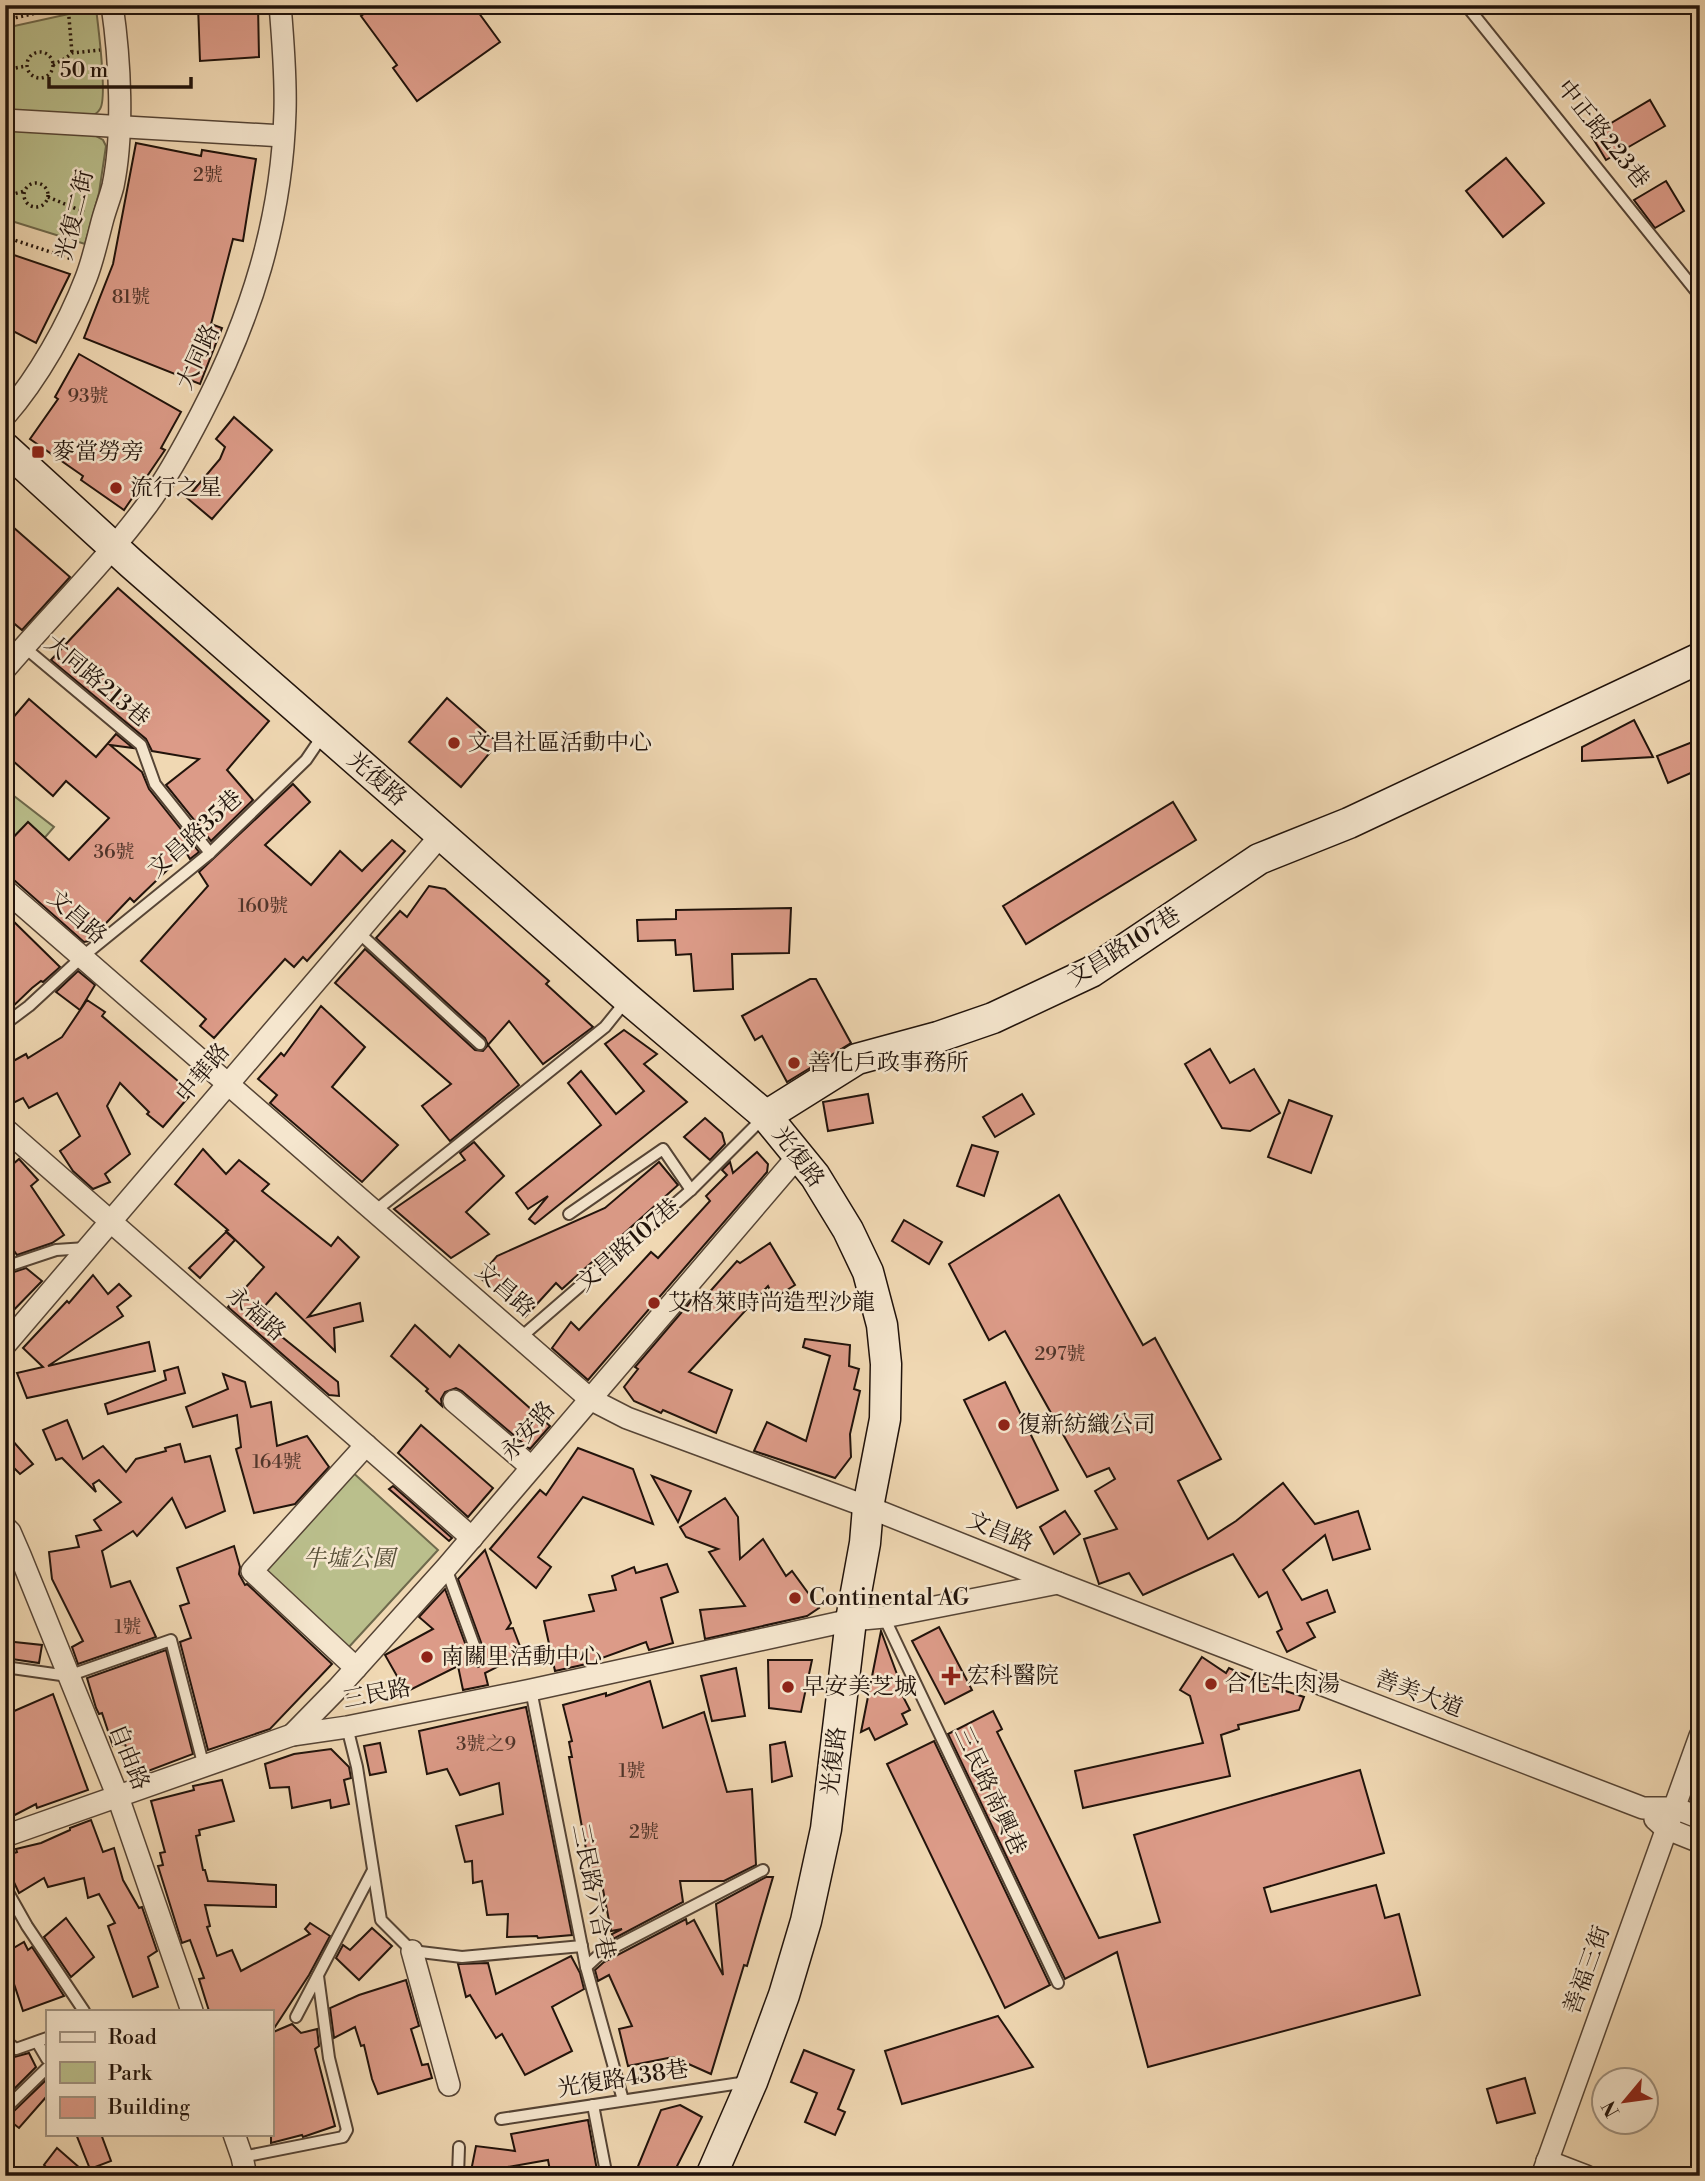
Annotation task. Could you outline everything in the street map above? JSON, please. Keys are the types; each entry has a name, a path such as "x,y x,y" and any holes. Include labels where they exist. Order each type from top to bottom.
{"main road":[{"name":"光復路","path":"5,448 628,999 766,1115 815,1176 848,1230 869,1272 882,1325 886,1364 885,1419 851,1620 826,1829 806,1921 784,1995 752,2082 711,2176"},
{"name":"文昌路107巷","path":"766,1115 857,1059 993,1018 1091,972 1259,859 1349,823 1700,658"}],"street":[{"name":"光復二街","path":"5,416 16,404 56,341 82,289 113,186 120,125 117,48 112,5"},
{"name":"大同路","path":"5,669 146,506 212,393 233,349 270,234 283,136 285,81 280,5"},
{"path":"5,120 283,136"},
{"name":"中華路","path":"5,1345 441,835"},
{"name":"文昌路","path":"5,890 590,1399 626,1418 868,1507 1058,1583"},
{"name":"永福路","path":"5,1129 471,1538"},
{"name":"永安路","path":"292,1735 446,1568 798,1156"},
{"path":"454,1401 531,1467"},
{"path":"356,1668 252,1571 366,1445"},
{"name":"自由路","path":"5,1527 20,1555 118,1797 192,2010"},
{"name":"三民路","path":"5,1836 292,1735 347,1727 851,1620 884,1617 1058,1583"},
{"name":"善美大道","path":"1058,1583 1643,1808 1675,1808 1700,1818"},
{"name":"善福三街","path":"1545,2169 1699,1739"},
{"name":"善美大道","path":"1643,1808 1665,1828 1700,1842"},
{"path":"412,1951 449,2085"},
{"path":"235,2136 244,2166"},
{"path":"1545,2169 1586,2176"}],"lane":[{"name":"中正路223巷","path":"1466,5 1700,296"},
{"name":"大同路213巷","path":"24,647 141,745 155,784 210,853"},
{"name":"文昌路35巷","path":"5,1024 29,1006 82,957 210,853 306,760 325,733"},
{"path":"358,932 480,1044"},
{"path":"375,1211 605,1027 628,999"},
{"name":"文昌路107巷","path":"520,1338 691,1190 766,1115"},
{"path":"569,1214 663,1149 691,1190"},
{"path":"5,1268 56,1251 89,1247"},
{"path":"446,1568 479,1659"},
{"name":"三民路南興巷","path":"884,1617 1058,1983"},
{"path":"5,1667 68,1676 171,1640 204,1767"},
{"name":"三民路六合巷","path":"531,1689 586,1967 623,2100"},
{"path":"347,1727 357,1767 381,1920 412,1951 462,1957 582,1946"},
{"path":"586,1967 599,1955 763,1870"},
{"path":"296,2017 372,1872"},
{"path":"5,1887 27,1926 83,2010"},
{"path":"244,2166 343,2137 347,2130 329,2058 318,1976"},
{"path":"5,2041 16,2049 42,2040"},
{"path":"5,2109 46,2069"},
{"name":"光復路438巷","path":"501,2119 752,2082"},
{"path":"593,2105 606,2172"},
{"path":"458,2147 458,2176"}],"path":[{"path":"5,20 70,6 72,53"},
{"path":"53,65 47,54 39,51 28,58 26,66 27,71 34,77 43,78 50,74 53,65 72,53 117,48"},
{"path":"5,69 26,66"},
{"path":"5,206 6,196 25,191 33,183 41,184 48,197"},
{"path":"25,191 24,198 33,206 40,206 48,197"},
{"path":"48,197 103,220"},
{"path":"5,237 90,265"}],"green space":[{"path":"96,8 103,77 102,102 98,112 91,115 5,110 5,28"},
{"path":"5,129 94,135 103,140 106,146 99,193 85,244 5,219"},
{"path":"5,789 54,827 41,842 5,859"},
{"name":"牛墟公園","path":"349,1469 438,1550 348,1648 260,1568"}],"building":[{"path":"198,5 258,5 259,57 200,61"},
{"path":"376,5 473,5 500,42 417,101 393,68 397,65 361,16"},
{"path":"1650,100 1665,126 1606,160 1591,135"},
{"path":"136,143 201,156 202,150 256,159 243,241 233,239 211,324 222,328 200,384 84,338 113,264"},
{"path":"1506,158 1544,203 1503,237 1466,191"},
{"path":"1666,181 1684,211 1655,228 1634,200"},
{"path":"5,252 70,274 36,343 5,327"},
{"path":"79,354 181,412 161,448 165,450 124,510 81,480 83,476 30,439 58,399 55,397"},
{"path":"234,417 272,450 212,519 187,498 220,459 225,447 216,439"},
{"path":"5,520 70,577 22,630 5,616"},
{"path":"118,588 269,721 227,770 253,800 211,841 166,785 199,759 152,751 146,739 51,660"},
{"name":"文昌社區活動中心","path":"447,698 498,743 461,787 409,742"},
{"path":"29,699 96,757 116,734 133,748 110,745 142,772 149,789 199,852 190,859 186,852 134,902 130,898 89,941 84,942 5,875 5,846 28,822 69,860 109,818 66,781 53,796 5,754 5,727"},
{"path":"1634,720 1653,757 1582,761 1582,747"},
{"path":"1700,739 1700,769 1668,783 1657,756"},
{"path":"293,784 310,802 265,845 311,885 340,851 362,871 392,840 405,851 307,961 303,957 294,967 285,959 214,1038 200,1026 206,1019 141,961 208,886 199,872"},
{"path":"1173,802 1196,840 1026,944 1003,906"},
{"path":"429,886 445,889 549,981 546,984 593,1027 543,1064 509,1021 488,1045 485,1038 376,938 400,911 407,917"},
{"path":"791,908 789,953 732,954 733,989 694,991 691,954 676,955 675,940 638,941 637,920 676,919 676,910"},
{"path":"5,913 60,967 32,988 5,1014"},
{"path":"365,949 475,1050 483,1051 488,1045 519,1085 450,1141 422,1106 451,1084 335,983"},
{"path":"78,971 95,985 80,1010 56,992"},
{"path":"810,979 816,979 851,1043 787,1082 762,1036 755,1040 742,1016"},
{"path":"87,1000 105,1012 102,1016 192,1093 163,1127 147,1114 149,1112 120,1083 107,1106 130,1154 105,1174 110,1182 93,1189 73,1171 60,1151 80,1136 57,1093 29,1108 23,1098 5,1107 5,1077 11,1074 6,1065 26,1054 28,1058 62,1037"},
{"path":"321,1006 365,1047 332,1087 398,1145 362,1182 270,1103 277,1095 258,1079 281,1053 284,1056"},
{"path":"624,1030 657,1054 644,1064 687,1102 535,1224 529,1219 548,1196 528,1209 516,1193 601,1125 568,1083 581,1071 616,1114 644,1091 605,1044"},
{"path":"1210,1049 1230,1083 1254,1069 1280,1113 1250,1131 1222,1128 1185,1064"},
{"path":"868,1094 873,1123 828,1131 823,1102"},
{"path":"1022,1094 1034,1114 995,1137 983,1117"},
{"path":"1289,1100 1332,1116 1311,1173 1268,1157"},
{"path":"705,1118 722,1133 725,1144 710,1160 684,1137"},
{"path":"474,1142 504,1176 466,1212 489,1234 451,1258 394,1209 465,1160 460,1153"},
{"path":"972,1145 998,1152 984,1196 957,1186"},
{"path":"203,1149 226,1174 239,1160 269,1184 262,1191 331,1246 338,1237 359,1257 308,1317 360,1303 363,1321 334,1328 335,1351 276,1293 256,1316 338,1382 339,1396 329,1395 228,1307 264,1267 226,1231 228,1230 175,1184"},
{"path":"757,1152 768,1164 767,1172 588,1380 552,1348 571,1322 579,1330 651,1252 658,1258 710,1201 706,1196 727,1175 722,1170 730,1162 733,1173"},
{"path":"19,1159 38,1180 31,1186 64,1235 52,1243 17,1255 5,1238 5,1171"},
{"path":"659,1162 678,1185 562,1289 556,1283 525,1317 479,1277 497,1256 605,1208"},
{"path":"1059,1195 1143,1345 1155,1338 1221,1459 1178,1481 1208,1539 1236,1521 1283,1483 1315,1524 1358,1511 1370,1549 1333,1560 1325,1535 1283,1570 1302,1600 1327,1590 1335,1612 1307,1623 1315,1637 1287,1652 1277,1632 1282,1629 1267,1592 1259,1597 1233,1554 1143,1595 1129,1573 1099,1584 1084,1539 1117,1529 1095,1491 1115,1479 1109,1468 1087,1477 1005,1331 989,1340 949,1264"},
{"path":"904,1220 942,1242 929,1264 892,1241"},
{"path":"226,1232 235,1240 200,1278 189,1268"},
{"path":"770,1243 795,1285 774,1298 768,1286 689,1372 732,1390 716,1433 663,1410 661,1413 634,1401 624,1387 638,1369 635,1367 692,1300 698,1305 737,1261 740,1263"},
{"path":"26,1268 42,1281 5,1319 5,1275"},
{"path":"93,1275 108,1294 119,1284 131,1296 117,1307 123,1316 48,1366 149,1342 155,1371 27,1398 17,1373 43,1367 23,1348"},
{"path":"415,1325 450,1357 459,1345 550,1426 530,1449 456,1388 445,1392 441,1399 442,1406 426,1391 428,1389 391,1356"},
{"path":"805,1339 850,1345 849,1366 859,1369 854,1389 860,1391 850,1434 851,1457 835,1478 754,1451 767,1422 806,1441 830,1356 803,1347"},
{"path":"178,1367 185,1393 108,1414 105,1404 166,1380 164,1371"},
{"path":"223,1374 245,1382 251,1407 271,1402 277,1446 307,1436 329,1467 295,1504 254,1513 236,1449 241,1447 237,1415 193,1427 186,1407 228,1389"},
{"path":"1005,1382 1058,1490 1017,1508 964,1400"},
{"path":"67,1420 83,1459 103,1446 126,1472 136,1459 166,1451 165,1448 180,1444 185,1462 210,1456 225,1511 186,1528 172,1498 137,1536 133,1531 102,1551 111,1587 130,1581 156,1637 78,1664 72,1647 83,1641 52,1579 49,1552 79,1547 76,1536 101,1530 94,1520 121,1502 99,1480 93,1484 96,1492 62,1458 56,1460 43,1430"},
{"path":"421,1425 493,1488 468,1517 398,1453"},
{"path":"5,1432 33,1464 20,1474 5,1459"},
{"path":"578,1448 633,1469 653,1524 583,1497 538,1557 551,1567 536,1588 490,1549 540,1490 546,1495"},
{"path":"652,1476 691,1491 678,1522"},
{"path":"393,1486 452,1538 449,1541 389,1489"},
{"path":"725,1498 738,1517 740,1559 763,1539 786,1576 792,1571 819,1608 807,1616 705,1639 700,1610 745,1606 709,1552 718,1549 686,1537 680,1527"},
{"path":"1065,1511 1080,1534 1054,1554 1040,1527"},
{"path":"234,1546 240,1567 239,1574 245,1585 332,1664 270,1729 208,1750 180,1642 191,1638 180,1606 189,1603 177,1568"},
{"path":"485,1550 511,1623 507,1629 513,1628 523,1654 485,1673 488,1685 463,1690 458,1666 406,1692 385,1655 433,1629 419,1617 445,1589 472,1662 478,1667 485,1663 486,1656 458,1579"},
{"path":"667,1564 678,1592 661,1598 673,1643 649,1650 646,1642 599,1659 600,1661 555,1671 544,1621 594,1611 589,1595 616,1590 612,1576 634,1567 636,1573"},
{"path":"939,1627 972,1690 945,1704 912,1641"},
{"path":"881,1631 898,1677 894,1679 910,1710 902,1714 907,1724 875,1740 869,1728 861,1732"},
{"path":"5,1641 42,1645 39,1663 5,1658"},
{"path":"166,1650 193,1754 135,1776 125,1744 113,1746 102,1713 99,1714 96,1708 87,1678"},
{"path":"1202,1657 1226,1673 1229,1668 1304,1697 1299,1710 1238,1725 1239,1729 1221,1735 1230,1776 1083,1808 1075,1771 1203,1743 1190,1696 1180,1690"},
{"path":"768,1660 812,1660 801,1712 769,1708"},
{"path":"736,1668 745,1716 712,1721 701,1676"},
{"path":"650,1681 663,1728 704,1712 727,1792 752,1789 756,1865 724,1881 680,1881 683,1902 613,1939 612,1934 622,1929 611,1931 600,1874 591,1876 569,1757 572,1757 569,1742 572,1741 563,1705 606,1693 606,1696"},
{"path":"53,1694 88,1790 37,1808 36,1804 5,1820 5,1715"},
{"path":"526,1707 572,1935 507,1937 508,1914 487,1915 482,1881 473,1883 472,1861 465,1862 456,1826 503,1814 499,1783 460,1795 447,1769 427,1774 419,1731"},
{"path":"993,1711 1002,1729 997,1732 1099,1938 1160,1922 1134,1835 1360,1770 1384,1853 1264,1888 1271,1912 1376,1885 1385,1918 1399,1914 1420,1995 1148,2067 1117,1952 1065,1979 948,1734"},
{"path":"934,1741 1050,1985 1005,2008 887,1764"},
{"path":"785,1742 792,1776 772,1782 770,1745"},
{"path":"380,1743 386,1772 370,1775 364,1746"},
{"path":"331,1749 349,1767 351,1778 344,1780 349,1804 331,1808 330,1800 292,1808 289,1787 270,1788 265,1764 294,1754"},
{"path":"222,1780 234,1821 199,1830 200,1835 196,1836 208,1881 276,1885 276,1907 205,1905 210,1926 207,1927 217,1956 232,1950 241,1971 310,1934 305,1929 310,1923 330,1936 309,1975 273,2030 273,2010 209,2010 199,1979 204,1978 190,1940 182,1943 158,1866 163,1865 160,1853 165,1852 151,1801 194,1790 193,1786"},
{"path":"91,1820 103,1852 114,1848 123,1880 139,1908 142,1907 157,1951 148,1957 158,1987 133,1997 108,1926 115,1923 99,1894 88,1898 84,1878 48,1887 44,1878 19,1893 5,1863 5,1856 17,1852 16,1849 41,1843"},
{"path":"766,1877 773,1877 711,2074 673,2057 628,2066 619,2029 632,2026 609,1975 598,1981 595,1970 604,1962 686,1919 687,1924 694,1920 723,1975 716,1904"},
{"path":"66,1918 94,1957 71,1977 44,1937"},
{"path":"372,1928 392,1946 359,1980 336,1958 343,1945 350,1950"},
{"path":"24,1942 28,1950 32,1947 64,1996 23,2011 14,1984 5,1989 5,1953"},
{"path":"571,1956 580,1973 584,1989 552,2007 572,2051 525,2075 502,2034 496,2038 470,1995 466,1997 458,1964 488,1963 496,1994"},
{"path":"406,1980 419,2026 411,2029 422,2065 428,2064 432,2078 378,2094 364,2045 361,2046 355,2027 334,2038 330,2008 359,1995"},
{"path":"998,2016 1033,2067 902,2104 885,2051"},
{"path":"292,2024 301,2033 317,2029 319,2046 315,2049 335,2126 303,2137 302,2135 271,2143 273,2032"},
{"path":"804,2050 854,2070 838,2109 845,2112 835,2135 805,2122 817,2093 791,2082"},
{"path":"29,2053 36,2067 5,2098 5,2062"},
{"path":"1525,2078 1535,2113 1497,2123 1487,2089"},
{"path":"46,2082 46,2097 19,2128 5,2117"},
{"path":"680,2105 702,2117 672,2176 634,2176 661,2110"},
{"path":"588,2120 598,2176 551,2176 548,2160 502,2168 503,2176 470,2176 476,2146 515,2151 511,2134"},
{"path":"77,2136 102,2136 111,2161 90,2169"},
{"path":"57,2148 89,2176 55,2176 44,2165"}],"place":[{"name":"麥當勞旁","path":"38,452"},
{"name":"流行之星","path":"116,488"},
{"name":"文昌社區活動中心","path":"454,743"},
{"name":"善化戶政事務所","path":"794,1063"},
{"name":"艾格萊時尚造型沙龍","path":"654,1303"},
{"name":"復新紡織公司","path":"1004,1425"},
{"name":"Continental AG","path":"795,1598"},
{"name":"南關里活動中心","path":"427,1657"},
{"name":"宏科醫院","path":"951,1676"},
{"name":"合化牛肉湯","path":"1211,1684"},
{"name":"早安美芝城","path":"788,1687"}]}
